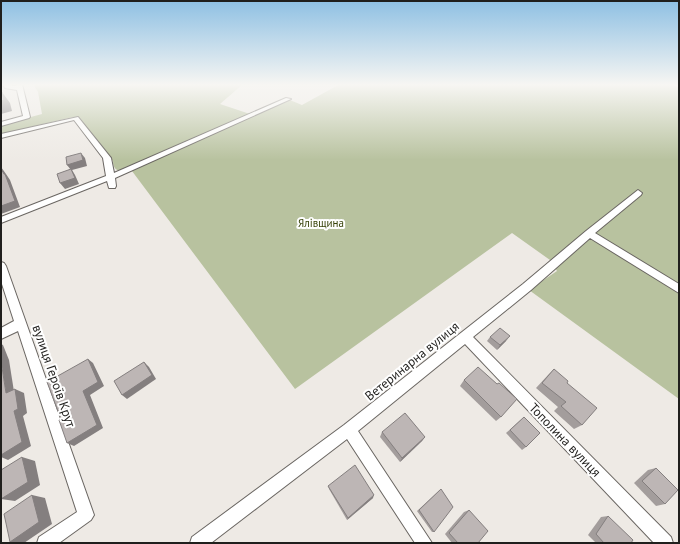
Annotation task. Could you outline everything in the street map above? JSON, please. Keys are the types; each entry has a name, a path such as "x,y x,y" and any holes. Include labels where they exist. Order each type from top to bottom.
{"street":[{"path":"1,124 27,117 25,109"},
{"path":"1,220 111,177 264,109"},
{"path":"1,136 76,118 107,158 112,186"},
{"name":"Ветеринарна вулиця","path":"198,543 349,430 527,287 638,193"},
{"path":"589,233 679,289"},
{"name":"вулиця Героїв Крут","path":"1,266 86,515 45,543"},
{"path":"1,334 20,324"},
{"name":"Тополина вулиця","path":"465,336 665,543"},
{"path":"349,430 424,543"}],"green space":[{"name":"Ялівщина","path":"41,109 236,109 250,114 260,109 679,109 679,399 529,290 557,271 550,260 512,233 295,389 132,171 117,170 113,165 113,161 73,117 1,134 1,125 42,114"}],"building":[{"path":"81,153 83,160 67,165 66,157"},
{"path":"1,169 5,174 15,201 1,206"},
{"path":"71,169 75,178 60,183 57,174"},
{"path":"500,328 510,336 500,345 490,337"},
{"path":"88,359 98,382 83,391 97,425 67,443 59,420 61,419 47,382"},
{"path":"1,361 6,393 15,389 18,409 14,411 22,442 1,455"},
{"path":"144,362 152,375 122,395 114,381"},
{"path":"478,367 517,399 501,417 464,380"},
{"path":"554,369 568,381 567,383 597,408 582,425 561,406 566,402 542,383"},
{"path":"405,413 425,437 402,458 382,432"},
{"path":"524,417 540,433 526,447 510,430"},
{"path":"22,457 28,482 1,499 1,470"},
{"path":"355,465 374,495 348,518 328,486"},
{"path":"656,468 678,490 665,504 642,481"},
{"path":"441,489 453,507 434,532 419,510"},
{"path":"32,495 39,522 10,542 4,514"},
{"path":"469,510 488,531 478,543 458,543 449,533"},
{"path":"608,516 633,540 631,543 604,543 596,534"}]}
